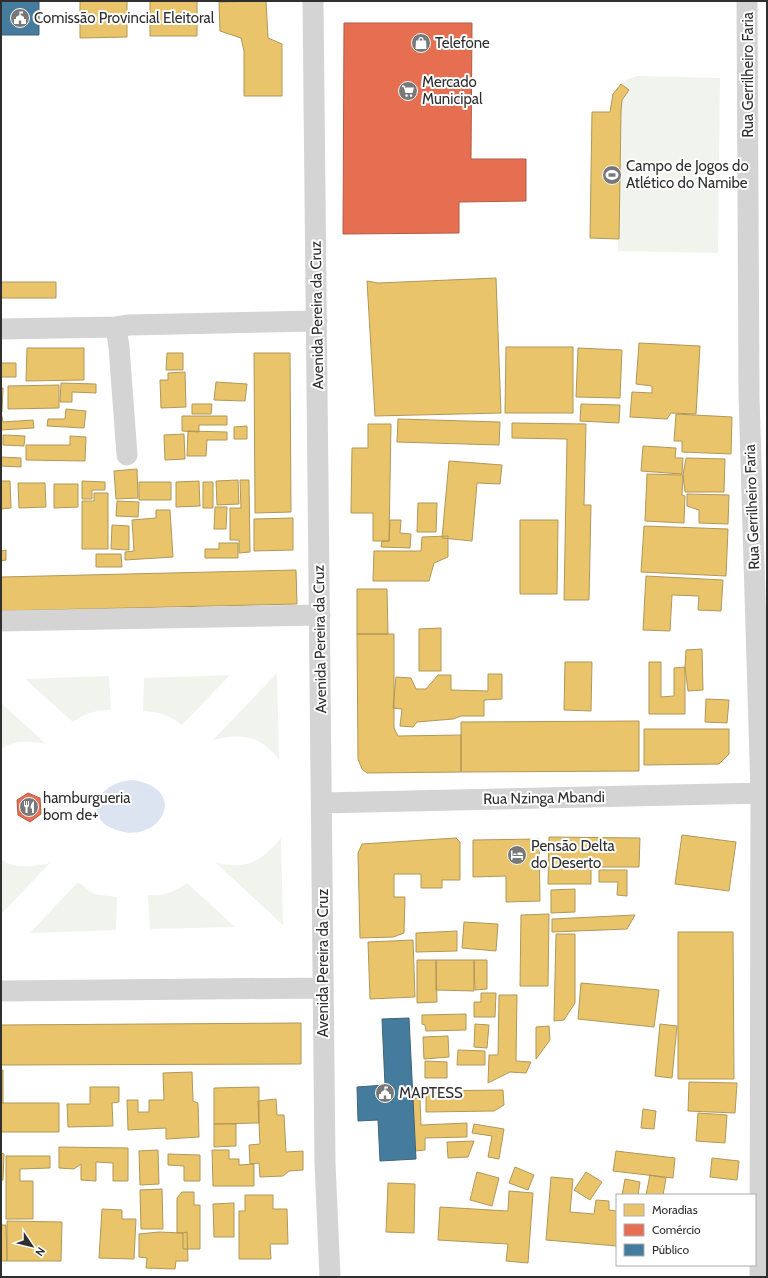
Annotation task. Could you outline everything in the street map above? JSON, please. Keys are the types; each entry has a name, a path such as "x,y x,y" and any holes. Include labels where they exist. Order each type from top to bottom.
{"street":[{"name":"Avenida Pereira da Cruz","path":"313,1 325,1163 330,1277"},
{"name":"Rua Gerrilheiro Faria","path":"747,1 758,396 764,793 760,1277"},
{"path":"1,329 116,327 129,324 317,321"},
{"path":"116,327 119,347 126,455"},
{"path":"1,621 320,615"},
{"name":"Rua Nzinga Mbandi","path":"322,803 764,793"},
{"path":"1,991 323,988"}],"shaded area":[{"path":"637,76 720,78 718,253 618,251 618,239 590,238 592,112 610,112 610,106 617,89 625,81"},
{"path":"277,673 279,760 265,745 250,738 233,737 213,740"},
{"path":"230,675 182,725 164,715 143,711 144,678"},
{"path":"109,676 111,710 91,713 82,716 73,722 25,679"},
{"path":"1,703 46,744 23,742 12,744 1,749"},
{"path":"133,780 150,785 161,793 165,803 163,813 157,823 147,829 135,833 120,831 108,826 100,819 97,811 97,802 101,794 109,787 120,782"},
{"path":"281,838 283,925 216,863 237,865 253,862 266,853"},
{"path":"1,859 12,865 18,866 31,866 50,863 1,914"},
{"path":"78,882 94,894 117,897 116,930 30,933"},
{"path":"187,883 235,927 150,929 148,895 169,893"}],"building: Moradias":[{"path":"80,1 127,1 127,37 80,38"},
{"path":"150,1 197,1 197,36 150,36"},
{"path":"266,1 268,38 282,44 282,96 244,96 244,51 241,38 220,31 219,2"},
{"path":"621,84 629,90 622,100 621,111 619,239 590,238 592,112 610,112 613,94"},
{"path":"496,278 501,413 375,416 367,281 378,283"},
{"path":"1,282 56,282 56,298 1,298"},
{"path":"639,343 700,346 696,414 671,413 667,419 630,417 632,392 652,393 652,386 636,384"},
{"path":"506,347 573,347 573,413 505,413"},
{"path":"27,348 84,348 84,380 26,381"},
{"path":"578,348 622,350 620,398 576,397"},
{"path":"167,353 183,353 183,370 166,370"},
{"path":"254,353 290,353 291,512 255,513"},
{"path":"1,363 16,363 16,377 1,377"},
{"path":"185,372 186,407 161,408 160,380 168,380 168,373"},
{"path":"216,382 247,384 245,401 214,400"},
{"path":"61,383 96,384 96,393 72,392 72,402 60,402"},
{"path":"59,385 59,408 8,409 8,386"},
{"path":"1,388 3,388 2,412 1,412"},
{"path":"192,404 212,404 211,414 192,414"},
{"path":"581,404 620,405 619,423 580,421"},
{"path":"66,409 86,411 84,428 47,426 48,419 65,419"},
{"path":"1,412 3,422 33,420 34,428 1,430"},
{"path":"676,414 732,417 731,454 682,452 682,441 674,441"},
{"path":"182,416 227,416 227,425 199,425 199,432 182,431"},
{"path":"398,419 500,422 499,445 397,442"},
{"path":"512,423 586,424 584,505 591,505 589,600 564,600 567,439 512,438"},
{"path":"368,424 391,424 389,541 373,541 373,513 351,513 352,448 368,448"},
{"path":"247,426 247,439 234,439 234,427"},
{"path":"188,431 227,432 227,440 207,440 206,456 187,456"},
{"path":"184,434 185,459 165,460 164,435"},
{"path":"3,435 25,436 24,446 3,445"},
{"path":"70,436 86,437 85,461 26,460 26,445 70,445"},
{"path":"643,446 676,448 675,458 683,458 682,474 641,471"},
{"path":"1,457 21,458 21,467 1,466"},
{"path":"686,458 725,459 724,492 685,492 683,475"},
{"path":"449,461 502,465 500,484 477,483 472,541 442,538"},
{"path":"137,469 138,498 116,499 114,471"},
{"path":"647,474 683,475 682,495 685,496 684,523 645,521"},
{"path":"238,480 239,504 217,505 216,481"},
{"path":"240,480 249,480 250,552 239,553 239,540 230,540 230,508 241,508"},
{"path":"1,481 10,481 11,508 1,509"},
{"path":"82,481 105,482 105,490 92,490 92,499 82,499"},
{"path":"199,481 200,506 176,507 176,482"},
{"path":"139,482 171,482 171,500 139,500"},
{"path":"203,482 213,482 213,508 203,508"},
{"path":"18,483 45,483 46,507 19,508"},
{"path":"54,484 78,484 78,507 54,508"},
{"path":"94,493 108,493 108,549 82,549 82,501 94,501"},
{"path":"687,494 729,495 728,524 699,523 699,510 687,506"},
{"path":"117,501 139,502 138,517 116,516"},
{"path":"418,503 437,503 436,532 417,532"},
{"path":"215,507 227,507 226,529 214,529"},
{"path":"156,510 170,510 173,557 125,560 125,552 134,551 132,520 156,518"},
{"path":"293,518 293,550 254,551 254,519"},
{"path":"390,520 401,520 400,533 411,534 410,548 381,547 382,541 389,541"},
{"path":"520,520 558,520 557,594 520,594"},
{"path":"112,525 129,526 129,550 111,549"},
{"path":"644,526 728,529 726,576 641,572"},
{"path":"448,536 448,557 434,563 429,581 373,581 374,551 421,551 422,537"},
{"path":"219,543 238,543 238,558 205,558 205,549 219,549"},
{"path":"6,550 6,560 1,561 1,551"},
{"path":"96,554 121,554 122,567 96,567"},
{"path":"296,570 297,604 1,611 1,577"},
{"path":"646,576 723,580 721,611 698,610 699,596 672,595 670,631 643,630"},
{"path":"357,589 387,589 388,634 357,634"},
{"path":"441,628 441,671 419,671 419,629"},
{"path":"357,634 394,634 394,728 398,736 461,735 461,772 367,773 362,769 358,759"},
{"path":"702,649 703,690 688,691 685,667 686,650"},
{"path":"565,662 592,662 591,711 564,710"},
{"path":"649,662 661,662 661,697 674,696 674,668 685,667 685,714 649,714"},
{"path":"488,674 502,674 502,699 484,700 484,716 461,716 453,719 417,722 413,727 400,726 402,709 393,708 396,677 411,678 416,689 426,689 438,675 451,675 451,690 488,691"},
{"path":"706,699 729,700 727,723 705,722"},
{"path":"639,721 639,771 461,772 461,722"},
{"path":"644,729 729,729 729,754 719,764 644,765"},
{"path":"682,835 736,842 729,891 675,884"},
{"path":"549,837 640,838 639,867 591,867 591,884 548,884"},
{"path":"456,838 460,842 460,880 442,880 442,888 421,888 421,874 394,874 394,897 405,897 404,933 393,937 360,938 358,853 362,844"},
{"path":"539,839 540,901 506,902 506,876 473,877 473,840"},
{"path":"599,870 627,870 627,896 617,895 618,882 599,882"},
{"path":"575,889 575,912 551,913 551,890"},
{"path":"549,914 548,986 520,986 521,915"},
{"path":"635,915 627,929 552,932 552,919"},
{"path":"464,922 498,924 496,951 462,948"},
{"path":"457,931 457,951 416,952 416,933"},
{"path":"678,932 733,932 734,1079 678,1079"},
{"path":"556,934 575,934 575,1003 564,1020 554,1021"},
{"path":"413,940 415,997 370,999 368,942"},
{"path":"417,960 436,960 437,1002 417,1003"},
{"path":"436,960 474,960 474,991 436,990"},
{"path":"474,960 487,960 487,989 475,990"},
{"path":"581,983 659,990 654,1027 578,1019"},
{"path":"481,993 496,993 495,1017 474,1017 474,1002 481,1002"},
{"path":"499,995 517,995 516,1061 531,1062 526,1073 510,1072 488,1083 489,1055 498,1055"},
{"path":"466,1014 466,1030 426,1031 425,1025 422,1024 422,1015"},
{"path":"301,1023 301,1064 1,1065 1,1025"},
{"path":"475,1024 489,1025 487,1048 474,1047"},
{"path":"660,1024 677,1026 672,1078 655,1076"},
{"path":"549,1026 550,1040 536,1059 536,1027"},
{"path":"448,1036 449,1057 424,1059 423,1037"},
{"path":"458,1050 485,1051 485,1065 457,1065"},
{"path":"425,1061 447,1062 447,1078 425,1078"},
{"path":"1,1070 3,1070 3,1103 1,1103"},
{"path":"192,1072 193,1101 198,1103 199,1137 166,1139 166,1128 128,1130 127,1100 138,1100 138,1112 149,1112 149,1100 164,1100 163,1073"},
{"path":"689,1082 737,1083 735,1113 688,1111"},
{"path":"90,1087 119,1087 119,1102 112,1103 113,1126 68,1127 67,1104 90,1104"},
{"path":"259,1087 259,1123 214,1124 214,1088"},
{"path":"503,1090 504,1105 494,1111 426,1112 426,1091"},
{"path":"413,1098 420,1098 421,1125 467,1123 467,1137 425,1138 425,1150 414,1151"},
{"path":"276,1099 277,1115 284,1115 286,1152 303,1151 303,1170 289,1171 283,1176 260,1177 259,1163 250,1164 249,1145 260,1144 258,1101"},
{"path":"1,1103 59,1103 59,1132 1,1132"},
{"path":"643,1109 656,1111 654,1129 641,1128"},
{"path":"698,1113 727,1115 725,1143 696,1141"},
{"path":"214,1124 236,1124 236,1146 214,1147"},
{"path":"474,1124 504,1129 499,1159 488,1157 492,1136 472,1133"},
{"path":"474,1141 468,1157 448,1158 447,1142"},
{"path":"59,1147 128,1148 128,1181 113,1181 113,1163 96,1162 96,1181 81,1180 81,1164 74,1169 59,1168"},
{"path":"158,1150 159,1184 140,1185 139,1151"},
{"path":"212,1150 229,1150 229,1159 239,1159 239,1165 254,1164 254,1186 213,1186"},
{"path":"616,1151 675,1158 673,1178 613,1171"},
{"path":"1,1153 4,1154 3,1180 1,1180"},
{"path":"168,1154 200,1155 200,1181 184,1181 184,1166 168,1165"},
{"path":"6,1156 50,1156 50,1168 20,1169 20,1181 33,1181 33,1219 6,1219"},
{"path":"712,1158 739,1161 737,1180 710,1177"},
{"path":"515,1167 534,1175 528,1190 509,1183"},
{"path":"477,1172 499,1178 492,1206 470,1200"},
{"path":"586,1172 602,1182 590,1200 574,1190"},
{"path":"650,1175 666,1178 663,1194 646,1194"},
{"path":"551,1177 573,1179 570,1212 594,1214 596,1200 609,1201 609,1210 616,1211 616,1246 546,1240"},
{"path":"625,1179 640,1182 638,1194 622,1194"},
{"path":"388,1183 415,1184 414,1233 386,1232"},
{"path":"162,1189 163,1229 141,1229 140,1190"},
{"path":"509,1191 533,1193 528,1263 506,1261 508,1244 438,1240 440,1207 508,1211"},
{"path":"182,1192 194,1192 194,1205 200,1205 200,1249 183,1249 183,1233 177,1233 177,1198"},
{"path":"245,1195 273,1195 273,1209 287,1209 288,1244 270,1244 271,1259 239,1259 239,1211 245,1211"},
{"path":"234,1203 234,1237 214,1237 213,1204"},
{"path":"102,1209 122,1210 122,1219 136,1219 134,1259 99,1258"},
{"path":"7,1221 62,1222 61,1261 7,1261"},
{"path":"1,1225 6,1225 7,1261 1,1261"},
{"path":"187,1232 188,1261 176,1261 175,1269 146,1268 147,1258 139,1257 139,1234"}],"building: Comércio":[{"name":"Mercado Municipal","path":"344,23 472,23 471,159 526,159 526,201 459,202 459,233 343,234"},
{"name":"hamburgueria bom de+","path":"28,793 40,798 41,814 30,822 18,815 17,800"}],"building: Público":[{"name":"Comissão Provincial Eleitoral","path":"1,1 39,1 39,35 1,35"},
{"name":"MAPTESS","path":"409,1018 416,1159 380,1161 378,1120 358,1121 357,1087 385,1085 382,1019"}],"place":[{"name":"Comissão Provincial Eleitoral","path":"20,18"},
{"name":"Telefone","path":"421,43"},
{"name":"Mercado Municipal","path":"408,91"},
{"name":"Campo de Jogos do Atlético do Namibe","path":"612,175"},
{"name":"hamburgueria bom de+","path":"29,807"},
{"name":"Pensão Delta do Deserto","path":"517,855"},
{"name":"MAPTESS","path":"385,1093"}]}
